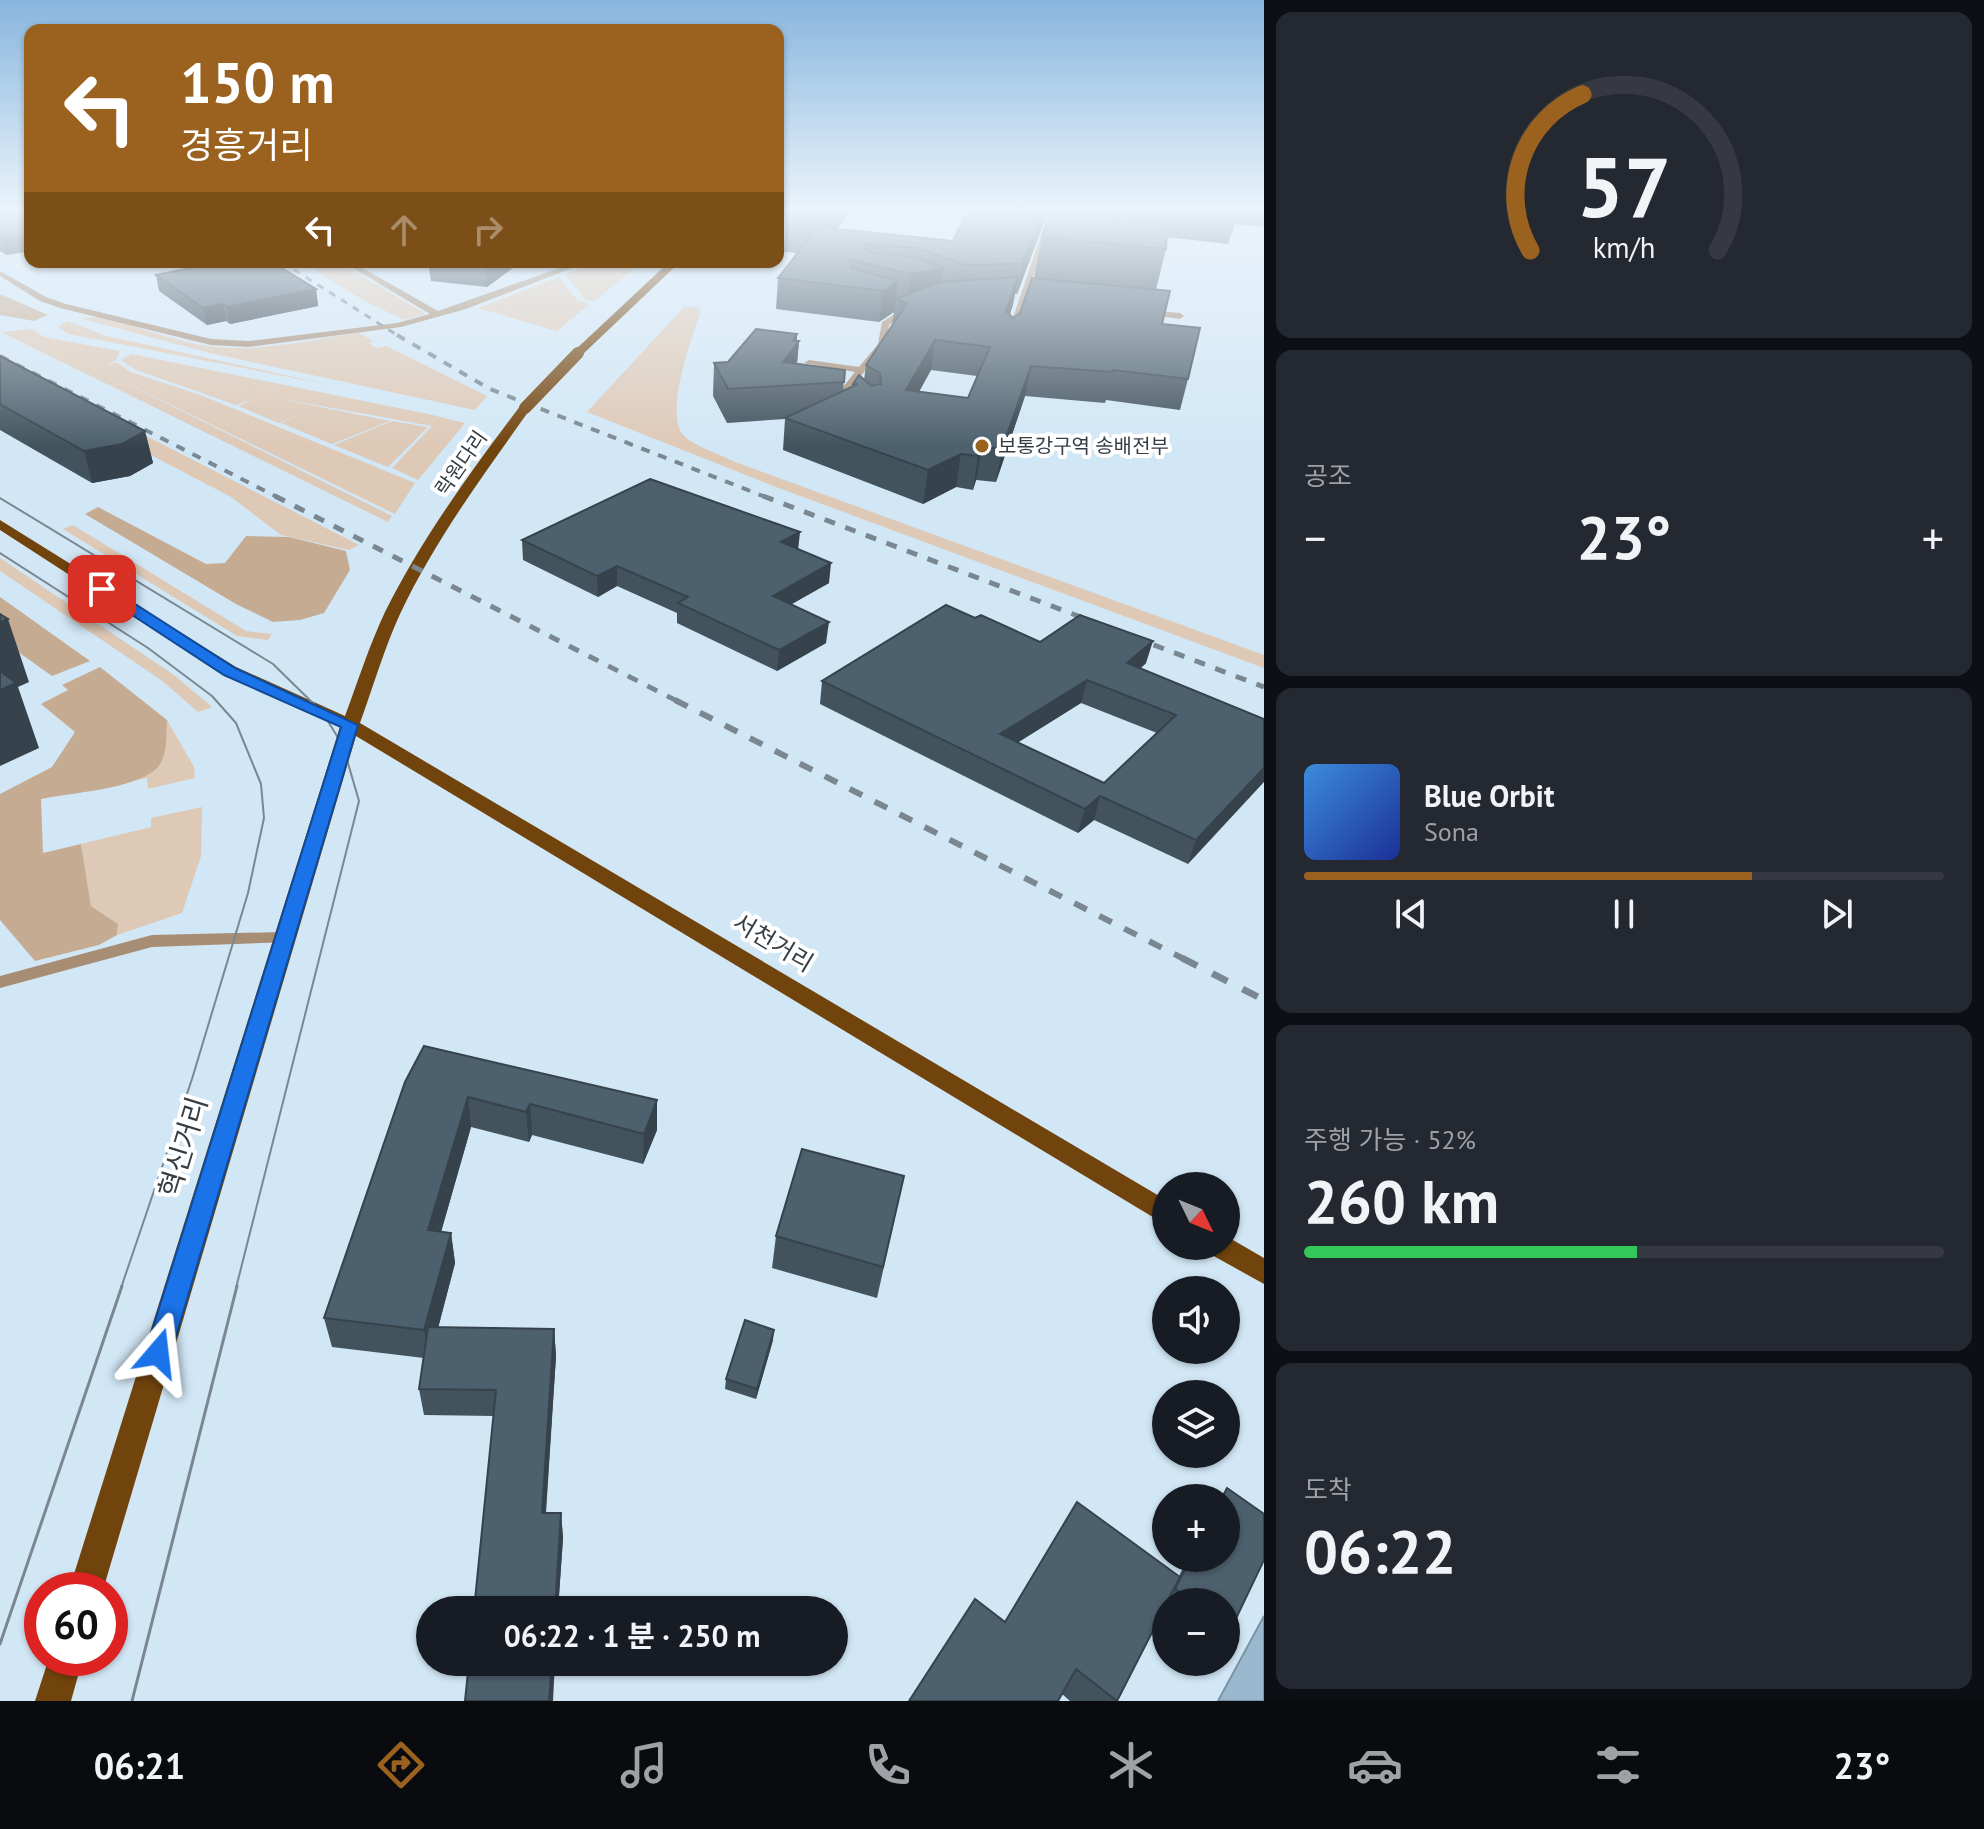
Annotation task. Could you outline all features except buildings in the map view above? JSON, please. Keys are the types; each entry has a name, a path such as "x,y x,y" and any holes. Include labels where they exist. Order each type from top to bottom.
{"main road":[{"name":"락원다리","path":"350,725 396,608 467,486 525,408 647,288"},
{"name":"서천거리","path":"0,524 230,671 350,725 1152,1206"},
{"name":"혁신거리","path":"91,1572 350,725"},
{"path":"1240,1258 1264,1272"},
{"path":"53,1701 61,1676"}],"street":[{"path":"25,288 63,306 231,344 374,329 436,314 509,288"},
{"path":"392,288 436,314"},
{"path":"1008,341 1026,288"},
{"path":"1009,299 1038,301"},
{"path":"890,306 904,309 919,306"},
{"path":"870,407 844,392 882,344 885,324 904,309"},
{"path":"1133,311 1180,316"},
{"path":"809,363 861,370"},
{"path":"0,982 152,941 283,938"}],"shaded area":[{"path":"344,288 383,288 426,314 404,320"},
{"path":"529,288 568,288 577,300 590,304 557,331 478,308"},
{"path":"577,288 610,288 593,302 585,299"},
{"path":"0,294 48,315 34,321 0,315"},
{"path":"685,306 699,308 700,313 678,394 678,426 689,440 735,462 1264,655 1264,668 776,487 587,412"},
{"path":"102,317 187,342 216,347 269,346 359,333 374,341 369,343 376,348 387,346 487,396 475,410 210,353 79,318"},
{"path":"67,321 107,336 330,385 68,334 58,327"},
{"path":"32,329 44,337 120,351 116,360 106,366 116,362 131,372 203,396 415,483 395,514 98,369 392,516 388,522 1,332"},
{"path":"132,354 465,423 418,480 392,468 432,426 271,397 390,421 332,444 281,423 301,414 279,423 238,406 255,398 236,405 136,370 121,360"},
{"path":"0,361 359,545 349,550 281,535 231,497 0,376"},
{"path":"392,421 428,427 388,467 334,445"},
{"path":"98,507 206,564 225,563 246,536 289,537 346,551 350,570 324,613 300,620 273,622 236,604 85,514"},
{"path":"73,525 246,631 272,634 268,640 237,636 63,529"},
{"path":"0,558 174,675 212,707 198,712 161,680 0,571"},
{"path":"0,597 90,661 52,676 0,639"},
{"path":"100,667 167,720 165,752 157,768 134,781 41,799 43,853 81,844 91,906 118,924 117,935 99,945 35,961 0,920 0,794 52,767 75,732 41,704 68,690 62,685"},
{"path":"167,720 194,767 195,778 148,789 147,778 136,780 159,762 166,741"},
{"path":"202,807 201,856 182,913 117,935 118,924 91,906 81,844 151,827 151,818"}],"water":[{"path":"1264,1616 1264,1701 1218,1701 1232,1676 1240,1676 1240,1660"}],"tram line":[{"path":"0,498 273,664 323,713 343,746 359,801 236,1288"},
{"path":"0,553 148,648 212,696 236,723 261,784 264,818 248,893 192,1079 121,1288"},
{"path":"0,1644 122,1286"},
{"path":"132,1701 237,1286"}],"railway":[{"path":"324,288 400,337"},
{"path":"397,335 490,389 768,498"},
{"path":"0,356 279,498"},
{"path":"275,496 679,702"},
{"path":"763,496 1099,624"},
{"path":"1133,637 1264,687"},
{"path":"675,700 1186,960"},
{"path":"1182,958 1264,1000"}],"place":[{"name":"보통강구역 송배전부","path":"982,446"}],"route":[{"path":"102,589 230,671 350,725 158,1353"}]}
